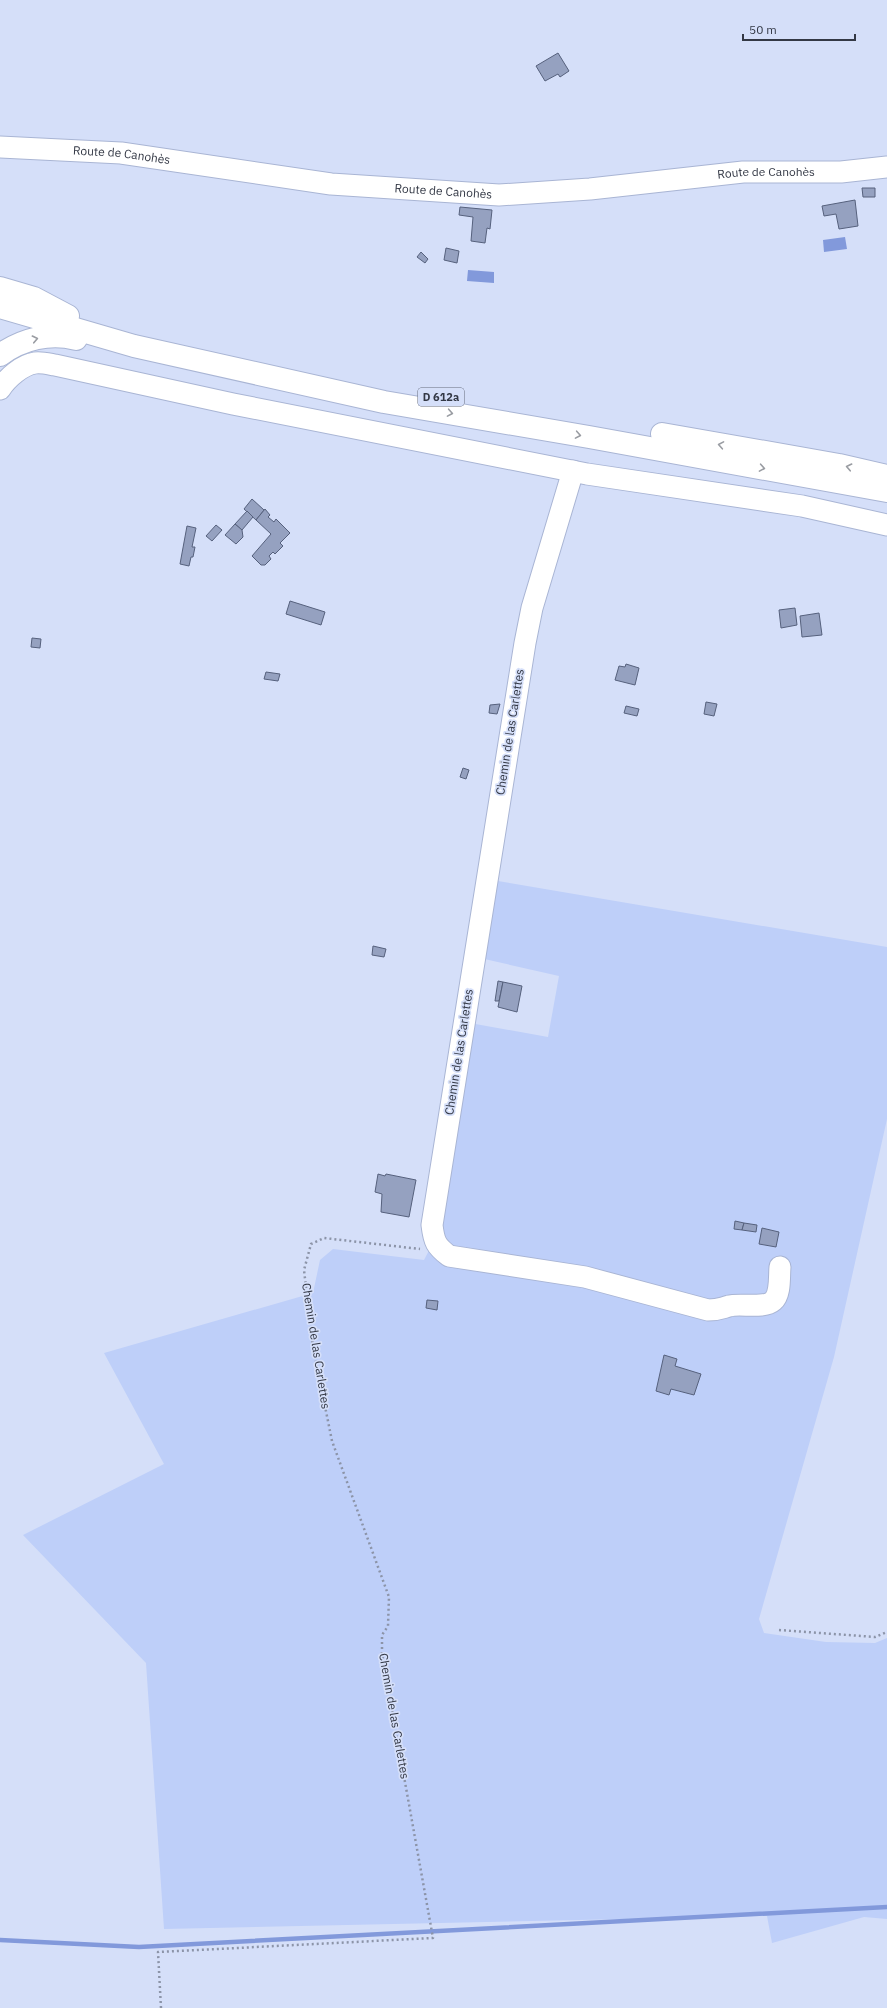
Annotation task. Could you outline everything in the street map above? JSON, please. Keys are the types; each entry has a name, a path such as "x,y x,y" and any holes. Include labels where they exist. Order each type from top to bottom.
{"main road":[{"path":"0,288 34,298 68,316"},
{"name":"D 612a","path":"0,295 68,316 261,364 413,392 840,465 887,476"},
{"name":"D 612a","path":"0,307 134,346 384,402 589,437 887,491"},
{"path":"0,355 29,340 51,336 70,338 129,354 329,398 384,402"}],"street":[{"name":"Route de Canohès","path":"0,147 121,153 331,184 499,196 590,189 743,172 841,172 887,167"},
{"path":"0,390 4,382 20,370 35,363 55,365 233,404 573,471 802,506 887,525"},
{"name":"Chemin de las Carlettes","path":"432,1230 525,643 532,608 573,471"},
{"path":"432,1230 438,1248 449,1256 585,1277 708,1310 721,1310 730,1306 767,1304 773,1301 777,1294 780,1267"}],"path":[{"name":"Chemin de las Carlettes","path":"162,2008 158,1952 433,1938 382,1654 382,1635 388,1626 389,1597 332,1441 313,1347 304,1270 312,1244 324,1238 422,1249 429,1241 432,1230"},
{"path":"779,1630 875,1637 887,1632"}],"shaded area":[{"path":"845,237 847,249 824,252 823,240"},
{"path":"468,270 494,272 494,283 467,281"},
{"path":"498,881 887,947 887,1119 834,1357 759,1619 764,1633 826,1642 875,1643 887,1638 887,1919 864,1917 772,1943 767,1916 164,1929 146,1663 23,1535 164,1464 104,1353 313,1293 320,1260 333,1249 424,1260 440,1229 470,1023 548,1037 559,976 480,958"}],"building":[{"path":"558,53 569,71 560,77 558,74 545,81 536,66"},
{"path":"862,188 875,188 875,197 863,197"},
{"path":"855,200 858,226 839,229 836,214 824,216 822,206"},
{"path":"460,207 492,210 490,229 487,228 485,243 471,241 473,217 459,215"},
{"path":"446,248 459,251 457,263 444,260"},
{"path":"421,252 428,259 425,263 417,257"},
{"path":"252,499 264,510 256,520 244,509"},
{"path":"265,509 270,515 268,517 274,522 276,519 290,533 280,543 283,546 275,554 273,552 269,556 271,559 265,565 261,565 252,556 271,534 256,520"},
{"path":"247,511 253,517 242,530 235,524"},
{"path":"235,524 242,530 243,537 236,544 225,535"},
{"path":"216,525 222,530 212,541 206,536"},
{"path":"187,526 196,528 192,547 195,547 189,566 180,564"},
{"path":"290,601 325,612 321,625 286,614"},
{"path":"795,608 797,625 781,628 779,610"},
{"path":"819,613 822,635 802,637 800,616"},
{"path":"32,638 41,639 40,648 31,647"},
{"path":"626,664 639,668 635,685 615,680 619,666 625,667"},
{"path":"266,672 280,674 278,681 264,679"},
{"path":"706,702 717,704 714,716 704,714"},
{"path":"500,704 497,714 489,713 490,705"},
{"path":"626,706 639,709 637,716 624,713"},
{"path":"463,768 469,770 466,779 460,777"},
{"path":"373,946 386,949 384,957 372,955"},
{"path":"498,981 503,982 499,1001 495,1001"},
{"path":"503,982 522,986 517,1012 498,1007"},
{"path":"378,1174 385,1176 386,1174 416,1180 409,1217 381,1212 382,1194 375,1192"},
{"path":"735,1221 744,1223 742,1230 734,1229"},
{"path":"744,1223 757,1225 756,1232 742,1230"},
{"path":"762,1228 779,1232 776,1247 759,1244"},
{"path":"427,1300 438,1301 437,1310 426,1308"},
{"path":"664,1355 677,1359 675,1366 701,1374 694,1395 671,1389 669,1395 656,1391"}],"waterway":[{"path":"0,1940 139,1947 887,1907"}]}
